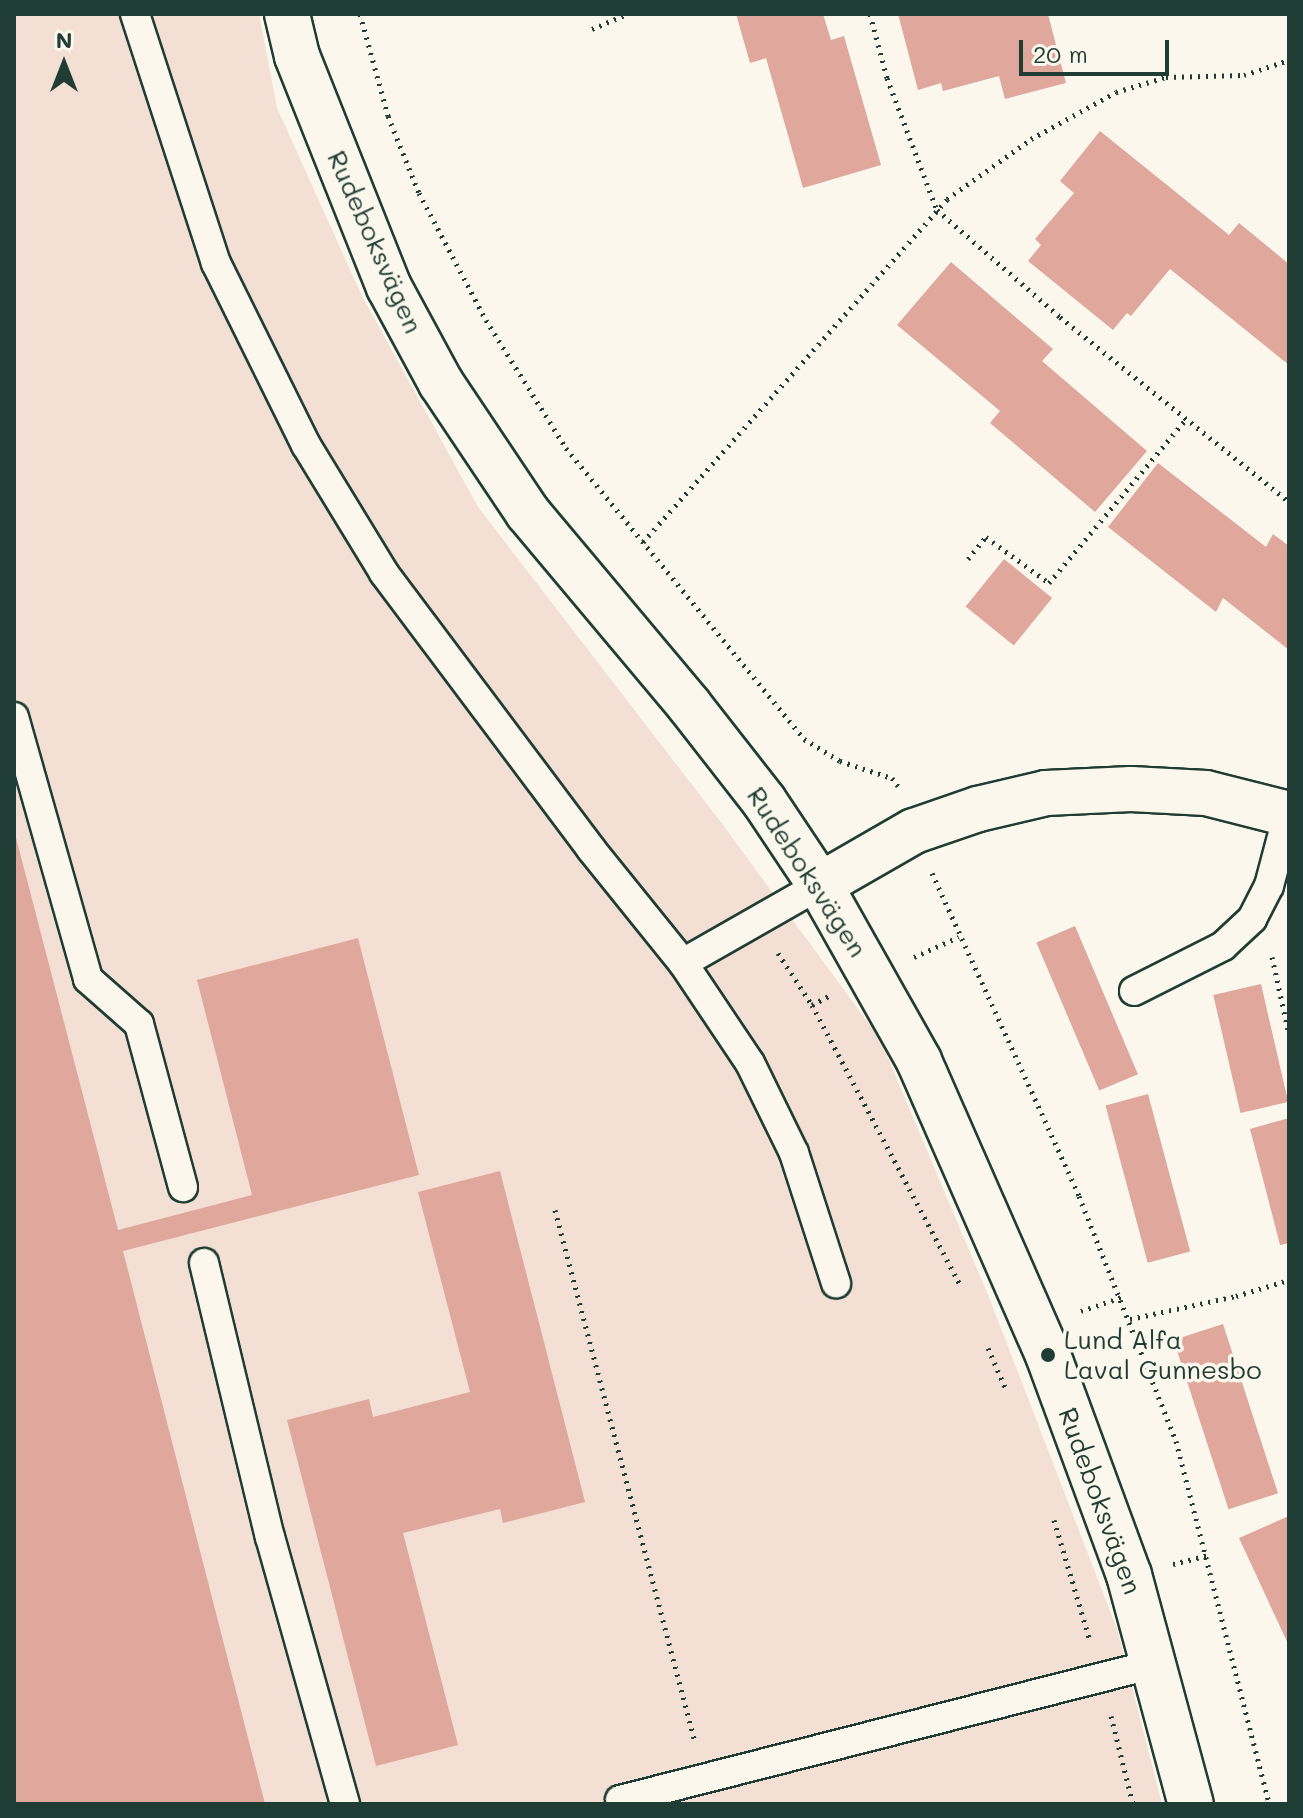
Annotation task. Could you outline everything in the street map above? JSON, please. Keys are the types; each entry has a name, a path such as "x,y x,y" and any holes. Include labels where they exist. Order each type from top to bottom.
{"street":[{"name":"Rudeboksvägen","path":"287,14 297,56 389,287 441,383 528,513 689,705 764,801 820,885 919,1061 1048,1355 1129,1575 1191,1804"},
{"path":"820,885 914,831 978,809 1046,793 1131,789 1206,793 1289,814"}],"lane":[{"path":"135,14 216,263 306,445 384,573 591,849 683,963 750,1063 787,1140 836,1283"},
{"path":"14,717 88,979 139,1024 183,1187"},
{"path":"1134,991 1223,946 1252,919 1269,886 1289,814"},
{"path":"683,963 820,885"},
{"path":"204,1263 270,1537 345,1804"},
{"path":"620,1800 1154,1664"}],"path":[{"path":"592,29 627,14"},
{"path":"870,14 887,78 937,210 1060,317 1289,502"},
{"path":"643,542 937,210 1031,139 1116,92 1166,77 1244,75 1289,60"},
{"path":"968,559 986,537 1049,583 1186,419"},
{"path":"1269,886 1269,941 1289,1034"},
{"path":"756,921 812,1005 965,1292"},
{"path":"555,1210 704,1778"},
{"path":"1130,1319 1236,1296 1289,1280"},
{"path":"1071,1315 1122,1297"},
{"path":"982,1334 1005,1389"},
{"path":"1053,1518 1101,1677 1133,1804"}],"shaded area":[{"path":"14,14 259,14 277,108 361,294 478,507 723,825 880,1039 990,1300 1117,1629 1162,1804 14,1804"}],"building":[{"path":"736,14 823,14 831,40 844,36 881,165 803,188 766,58 750,63"},
{"path":"898,14 1048,14 1066,83 1005,99 999,76 943,91 941,83 918,90"},
{"path":"1100,131 1229,235 1239,223 1289,264 1289,365 1170,269 1131,316 1127,313 1113,330 1028,261 1041,245 1035,239 1074,193 1060,181"},
{"path":"951,262 1053,349 1042,361 1147,451 1095,512 990,423 1000,411 897,325"},
{"path":"1158,463 1266,547 1273,534 1289,546 1289,650 1223,598 1216,612 1108,527"},
{"path":"1004,559 1052,598 1014,645 966,606"},
{"path":"14,830 118,1230 252,1195 197,980 358,938 419,1175 123,1251 265,1804 14,1804"},
{"path":"1075,926 1138,1074 1099,1091 1036,942"},
{"path":"1261,984 1288,1102 1240,1113 1213,995"},
{"path":"1148,1094 1190,1251 1148,1263 1105,1105"},
{"path":"1289,1118 1289,1243 1280,1245 1250,1129"},
{"path":"500,1171 585,1502 503,1523 500,1509 403,1533 458,1745 376,1766 287,1420 369,1399 373,1417 470,1392 418,1192"},
{"path":"1223,1324 1278,1493 1229,1509 1174,1340"},
{"path":"1289,1516 1289,1646 1239,1538"}],"place":[{"name":"Lund Alfa Laval Gunnesbo","path":"1048,1355"}]}
